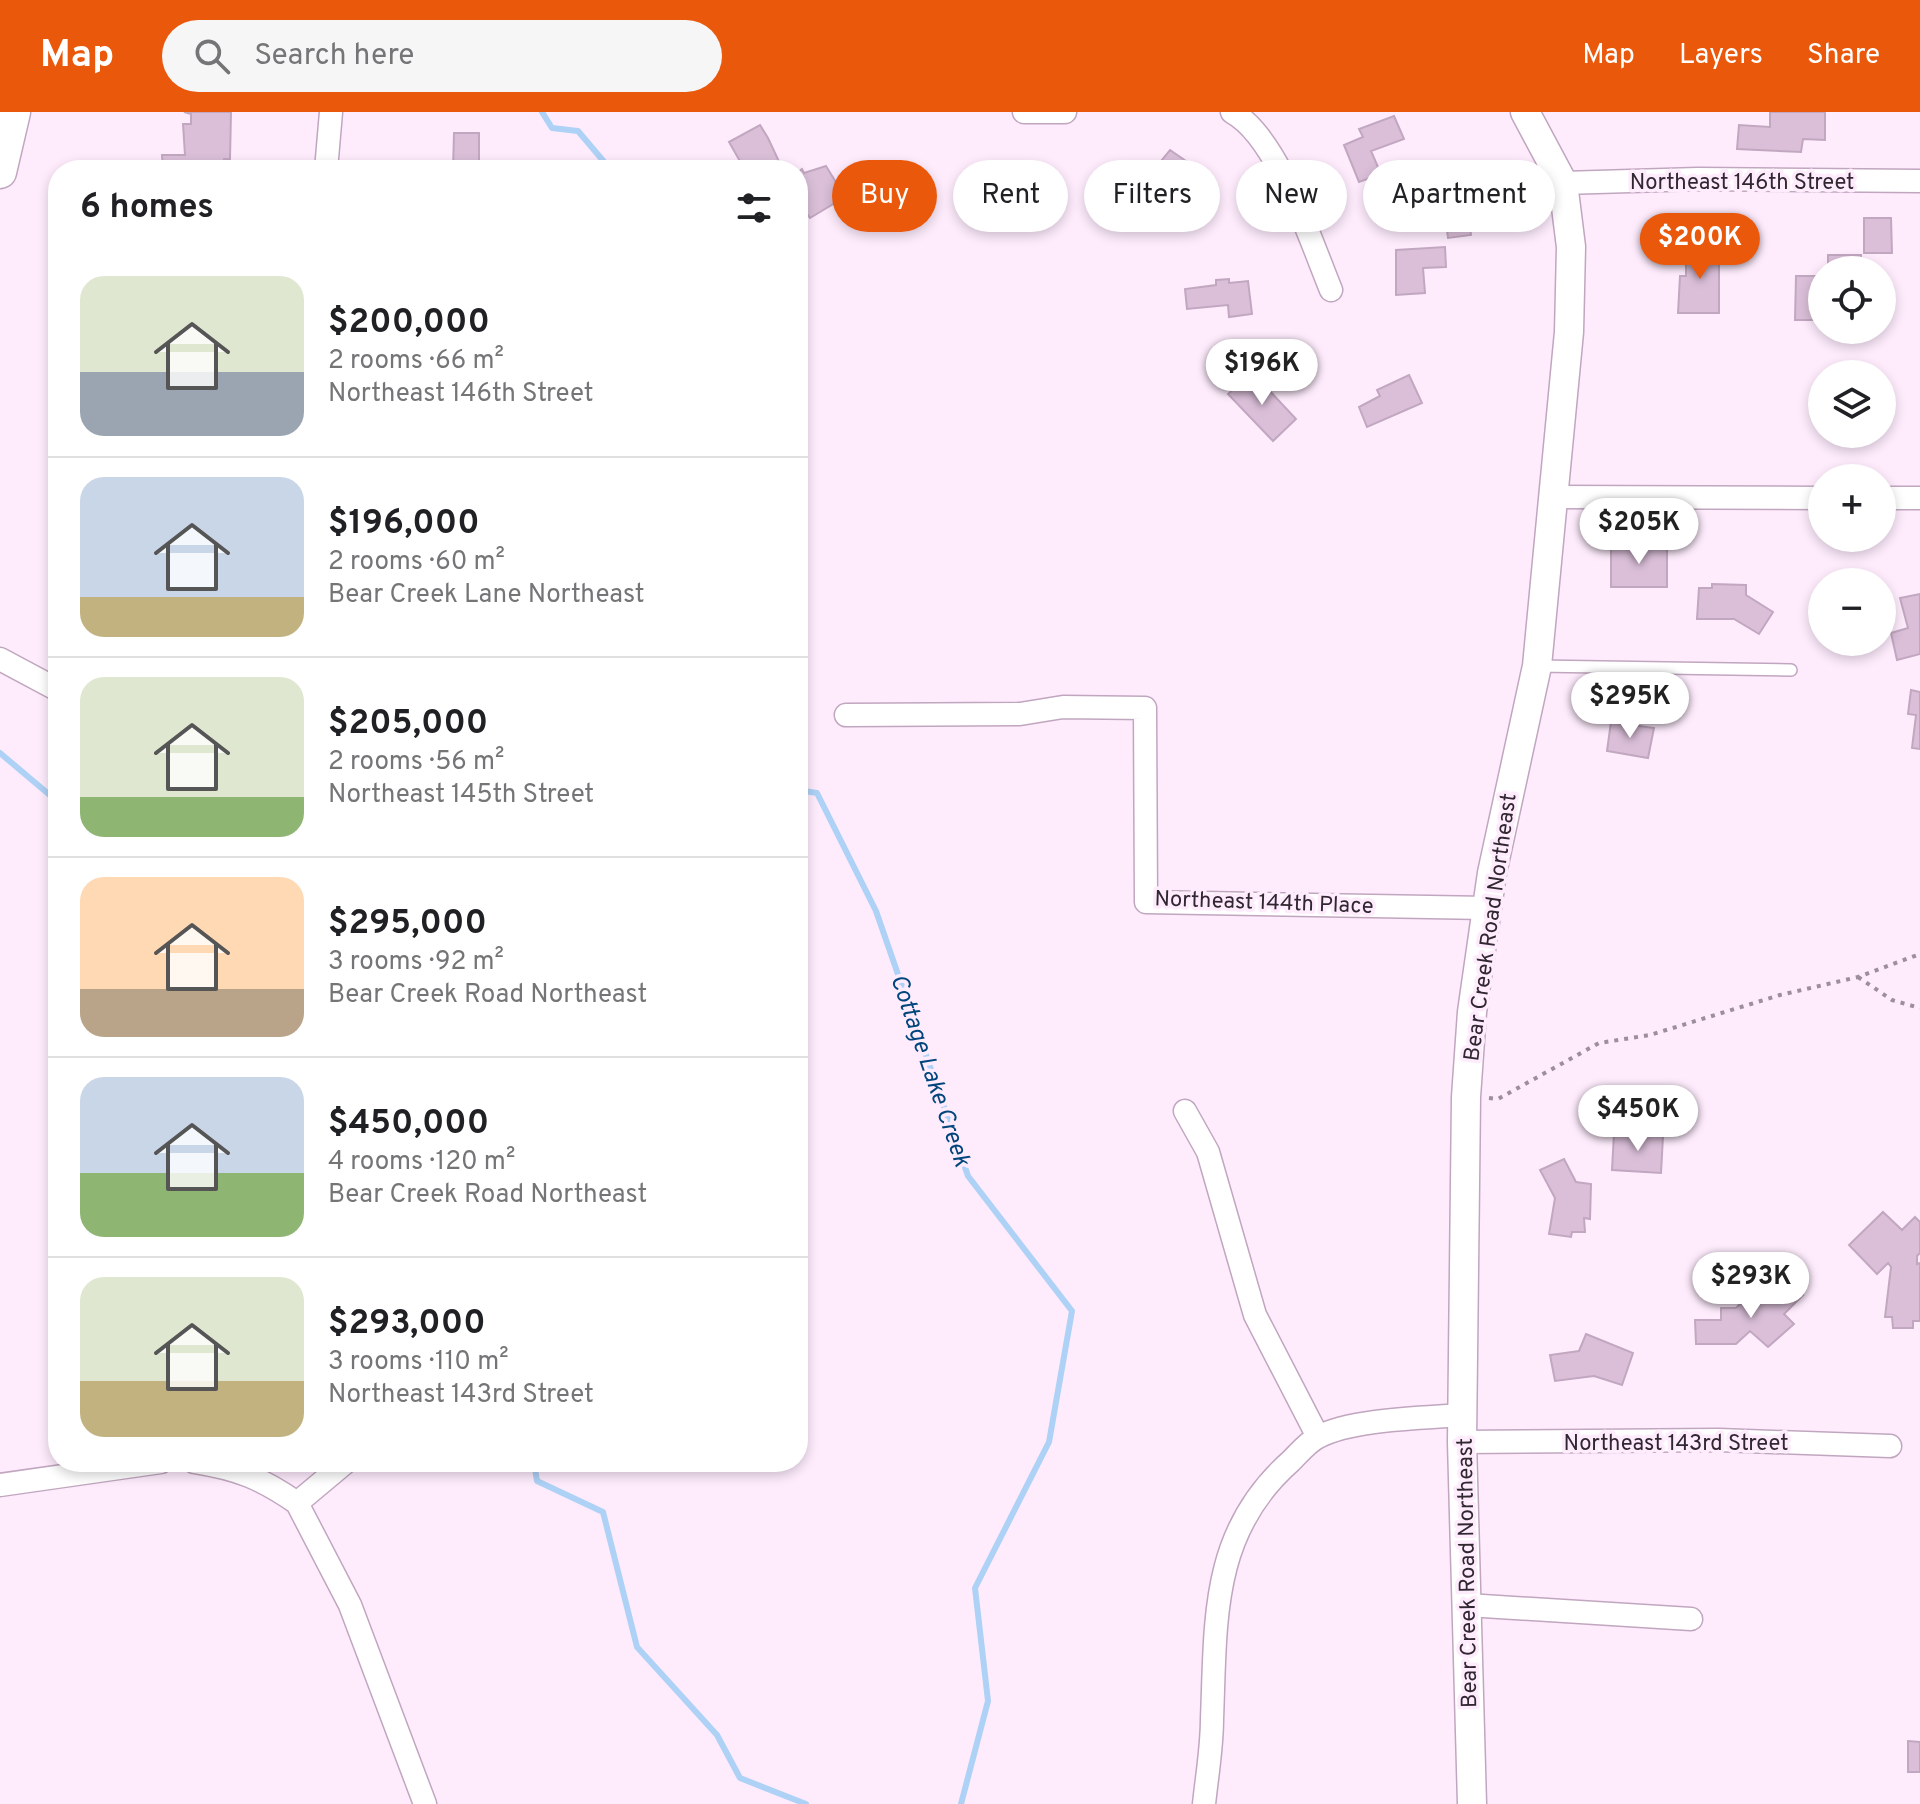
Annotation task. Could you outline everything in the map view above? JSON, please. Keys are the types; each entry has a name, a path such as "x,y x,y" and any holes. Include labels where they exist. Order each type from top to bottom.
{"main road":[{"path":"0,172 14,112"}],"street":[{"path":"327,160 331,112"},
{"path":"1024,112 1065,112"},
{"path":"1232,112 1243,118 1284,174 1331,290"},
{"name":"Bear Creek Road Northeast","path":"1472,1804 1462,1429 1466,1097 1472,1012 1487,908 1537,666 1569,332 1571,247 1563,183 1525,112"},
{"name":"Northeast 146th Street","path":"1563,183 1698,179 1920,181"},
{"path":"1552,497 1808,498"},
{"path":"1896,498 1920,498"},
{"path":"0,659 48,685"},
{"name":"Northeast 144th Place","path":"846,715 1020,714 1063,707 1145,708 1146,902 1487,908"},
{"path":"1185,1111 1208,1152 1255,1315 1318,1437"},
{"name":"Northeast 143rd Street","path":"1204,1804 1212,1724 1214,1614 1232,1541 1275,1474 1318,1437 1382,1421 1462,1429 1890,1446"},
{"path":"0,1485 91,1472"},
{"path":"243,1472 264,1480 297,1503 350,1605 425,1804"},
{"path":"297,1503 334,1472"},
{"path":"1467,1605 1691,1619"}],"lane":[{"path":"1537,666 1791,670"}],"path":[{"path":"1466,1097 1498,1099 1599,1043 1650,1035 1780,995 1858,977 1920,954"},
{"path":"1858,977 1892,1000 1920,1008"}],"building":[{"path":"184,112 231,112 230,159 162,160 162,155 185,155 183,124 191,124 191,114"},
{"path":"1770,112 1825,112 1825,140 1803,139 1801,152 1737,149 1739,125 1770,127"},
{"path":"1394,116 1404,139 1371,151 1375,160 1363,160 1363,181 1359,182 1344,145 1363,137 1359,129"},
{"path":"760,125 778,160 739,160 729,142"},
{"path":"454,133 479,133 479,160 453,160"},
{"path":"1170,150 1185,160 1162,160"},
{"path":"826,166 832,176 832,205 810,218 808,172"},
{"path":"1864,218 1891,218 1892,253 1864,253"},
{"path":"1447,232 1471,232 1471,235 1448,238"},
{"path":"1686,245 1719,245 1719,313 1678,313 1680,276 1686,276"},
{"path":"1445,247 1446,267 1423,268 1425,293 1396,295 1396,250"},
{"path":"1796,276 1808,276 1808,320 1795,320"},
{"path":"1229,279 1229,283 1248,281 1252,314 1229,317 1228,305 1187,309 1185,289 1216,285 1216,280"},
{"path":"1253,373 1296,419 1273,441 1228,394"},
{"path":"1409,375 1422,403 1367,427 1359,407 1380,396 1377,390"},
{"path":"1611,545 1667,546 1667,587 1611,587"},
{"path":"1712,584 1746,585 1746,595 1773,612 1759,634 1734,619 1697,619 1699,588 1712,588"},
{"path":"1920,594 1920,654 1897,660 1896,632 1908,628 1900,598"},
{"path":"1911,690 1920,692 1920,749 1912,748 1916,715 1908,714"},
{"path":"1611,722 1654,728 1648,758 1607,751"},
{"path":"1614,1133 1663,1136 1661,1173 1612,1170"},
{"path":"1564,1159 1576,1182 1591,1184 1590,1219 1584,1218 1585,1232 1572,1232 1571,1237 1549,1234 1555,1198 1540,1170"},
{"path":"1883,1212 1902,1230 1915,1217 1920,1222 1917,1264 1920,1263 1920,1321 1913,1321 1913,1328 1893,1328 1892,1317 1885,1317 1891,1267 1888,1263 1877,1274 1849,1245"},
{"path":"1788,1281 1803,1295 1784,1314 1794,1324 1768,1347 1750,1331 1736,1344 1696,1344 1695,1320 1721,1320 1721,1308 1736,1308 1742,1302 1750,1301 1755,1306 1765,1296 1770,1299"},
{"path":"1586,1334 1633,1353 1622,1385 1594,1376 1555,1381 1550,1355 1579,1351"},
{"path":"1908,1741 1920,1742 1920,1772 1908,1772"}],"waterway":[{"name":"Cottage Lake Creek","path":"542,112 552,128 578,131 603,160"},
{"path":"0,753 48,794"},
{"name":"Cottage Lake Creek","path":"808,792 817,793 876,911 968,1176 1072,1311 1049,1442 975,1588 988,1701 961,1804"},
{"path":"536,1472 537,1481 603,1512 637,1647 717,1735 740,1778 806,1804"}]}
